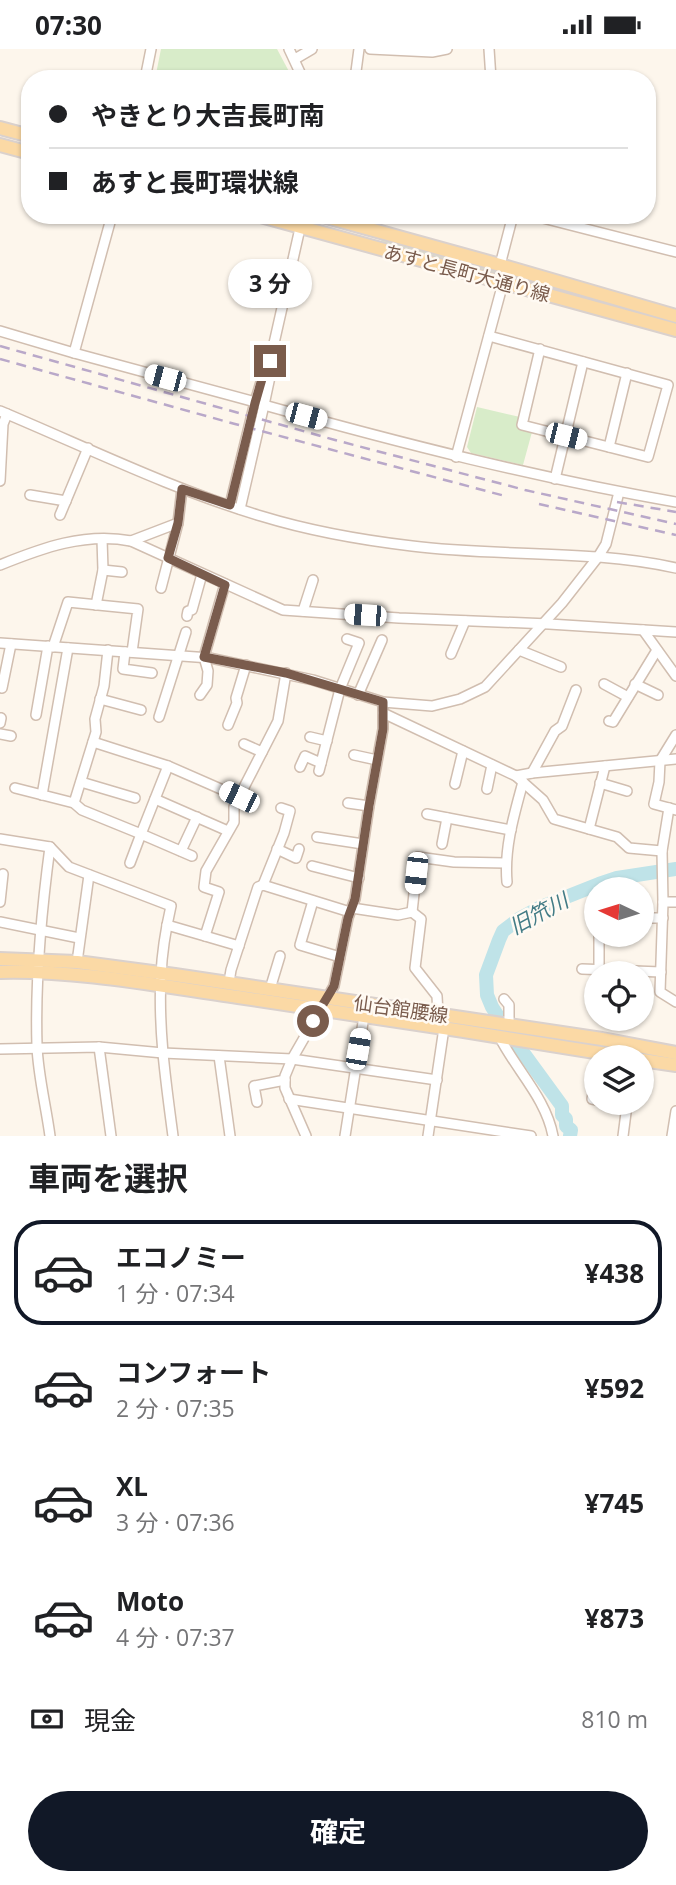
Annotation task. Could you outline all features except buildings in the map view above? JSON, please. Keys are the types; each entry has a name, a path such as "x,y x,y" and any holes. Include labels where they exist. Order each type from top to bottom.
{"main road":[{"path":"0,128 21,134"},
{"path":"0,145 21,151"},
{"name":"あすと長町大通り線","path":"312,224 503,283 676,330"},
{"name":"あすと長町大通り線","path":"352,224 676,316"},
{"name":"仙台館腰線","path":"0,959 160,986 438,1014 489,1022 525,1040 584,1052"},
{"name":"仙台館腰線","path":"0,972 77,962 270,989 363,1016 444,1028 506,1031 676,1053"},
{"path":"654,1062 676,1065"}],"street":[{"path":"147,70 151,49"},
{"path":"289,49 299,70"},
{"path":"295,59 312,49"},
{"path":"356,70 359,49"},
{"path":"370,49 447,49"},
{"path":"489,49 490,70"},
{"path":"74,353 110,224"},
{"path":"235,507 260,404 271,372 270,361 301,224"},
{"path":"500,265 511,224"},
{"path":"566,224 676,252"},
{"path":"456,457 503,283"},
{"path":"0,331 456,457 676,502"},
{"path":"489,336 540,349 583,362 668,384 648,457 522,425 540,349"},
{"path":"555,479 583,362"},
{"path":"609,447 627,373"},
{"path":"0,478 3,413 182,489 269,518 315,529 413,547 598,557 676,568"},
{"path":"60,515 88,448"},
{"path":"161,588 178,523 182,489"},
{"path":"0,643 204,657 286,673 383,702 432,706 460,699 485,687 562,603 606,544 619,492"},
{"path":"30,495 66,501"},
{"path":"131,541 178,523"},
{"path":"96,605 103,570 102,539"},
{"path":"0,565 54,544 121,539 131,541 283,610 676,632"},
{"path":"103,570 122,572"},
{"path":"187,616 188,611 192,610 202,574"},
{"path":"303,611 313,580"},
{"path":"200,695 208,678 204,657 225,585"},
{"path":"34,707 64,602 138,609 123,669 152,673"},
{"path":"451,653 465,621"},
{"path":"643,630 676,676"},
{"path":"159,717 186,632"},
{"path":"300,767 305,756 320,767 340,689 359,643 347,639"},
{"path":"358,695 382,641"},
{"path":"2,688 11,644"},
{"path":"42,795 68,648"},
{"path":"74,803 96,732 95,719 104,686 108,650"},
{"path":"519,650 561,667"},
{"path":"609,721 613,722 657,650"},
{"path":"228,725 237,703 236,698 246,665"},
{"path":"205,936 219,892 204,887 206,871 234,822 234,807 278,721 286,673"},
{"path":"604,684 628,697"},
{"path":"635,684 658,695"},
{"path":"532,773 555,731 562,726 576,690"},
{"path":"100,699 141,710"},
{"path":"306,1136 285,1088 286,1070 334,986 359,878 383,729 383,702"},
{"path":"383,713 519,779 543,800 554,819 617,837 629,848 662,851"},
{"path":"0,723 1,718"},
{"path":"0,734 11,736"},
{"path":"676,735 660,761 654,804 673,809 662,851 660,992 676,1002"},
{"path":"310,737 327,741"},
{"path":"93,742 168,766 239,797"},
{"path":"244,744 262,752"},
{"path":"455,784 464,751"},
{"path":"354,755 377,760"},
{"path":"519,779 532,773 676,759"},
{"path":"486,789 492,765"},
{"path":"130,863 168,766"},
{"path":"589,829 605,766"},
{"path":"507,882 505,863 519,779"},
{"path":"81,782 135,798"},
{"path":"600,783 627,790"},
{"path":"15,788 74,803 82,810 192,856"},
{"path":"155,799 228,831"},
{"path":"348,803 369,806"},
{"path":"229,982 258,887 263,885 290,811 281,808"},
{"path":"427,814 511,830"},
{"path":"181,851 197,817"},
{"path":"442,844 447,818"},
{"path":"317,837 363,844"},
{"path":"0,839 50,847 69,867 171,906 160,986 163,1053 173,1136"},
{"path":"50,847 40,929 37,1048 50,1136"},
{"path":"277,849 296,858 299,849"},
{"path":"412,912 418,857 454,862 505,863"},
{"path":"312,866 359,878"},
{"path":"0,902 4,874"},
{"path":"77,962 89,875"},
{"path":"263,885 351,910 398,915 412,912 421,919 415,968 437,996 438,1014 444,1028 428,1136"},
{"path":"313,901 300,945 341,957"},
{"path":"663,902 676,902"},
{"path":"654,918 663,918"},
{"path":"0,922 79,939"},
{"path":"167,925 239,946"},
{"path":"270,989 280,956"},
{"path":"654,972 661,972"},
{"path":"504,999 509,1005 506,1031 544,1108 553,1136"},
{"path":"345,1136 363,1016"},
{"path":"99,1048 111,1136"},
{"path":"0,1049 99,1048 292,1059 437,1080"},
{"path":"219,1056 230,1136"},
{"path":"257,1102 254,1086 285,1080"},
{"path":"289,1099 531,1136"},
{"path":"672,1136 676,1111"},
{"path":"623,1136 626,1115"}],"green space":[{"path":"161,49 277,49 288,70 157,70"},
{"path":"382,239 640,310 659,320 396,247 381,241"},
{"path":"477,407 520,417 518,428 532,432 523,465 471,453 467,447"}],"waterway":[{"name":"旧笊川","path":"570,1136 571,1130 566,1126 562,1106 508,1032 487,995 486,975 499,940 503,931 541,907 617,878 676,869"}],"railway":[{"path":"0,346 335,440 525,490 676,524"},
{"path":"0,359 505,496"},
{"path":"617,502 676,512"},
{"path":"539,504 676,535"}],"route":[{"path":"270,361 255,403 230,505 182,489 178,523 168,558 225,585 204,657 286,673 383,702 383,729 355,899 348,918 334,986 313,1021"}]}
